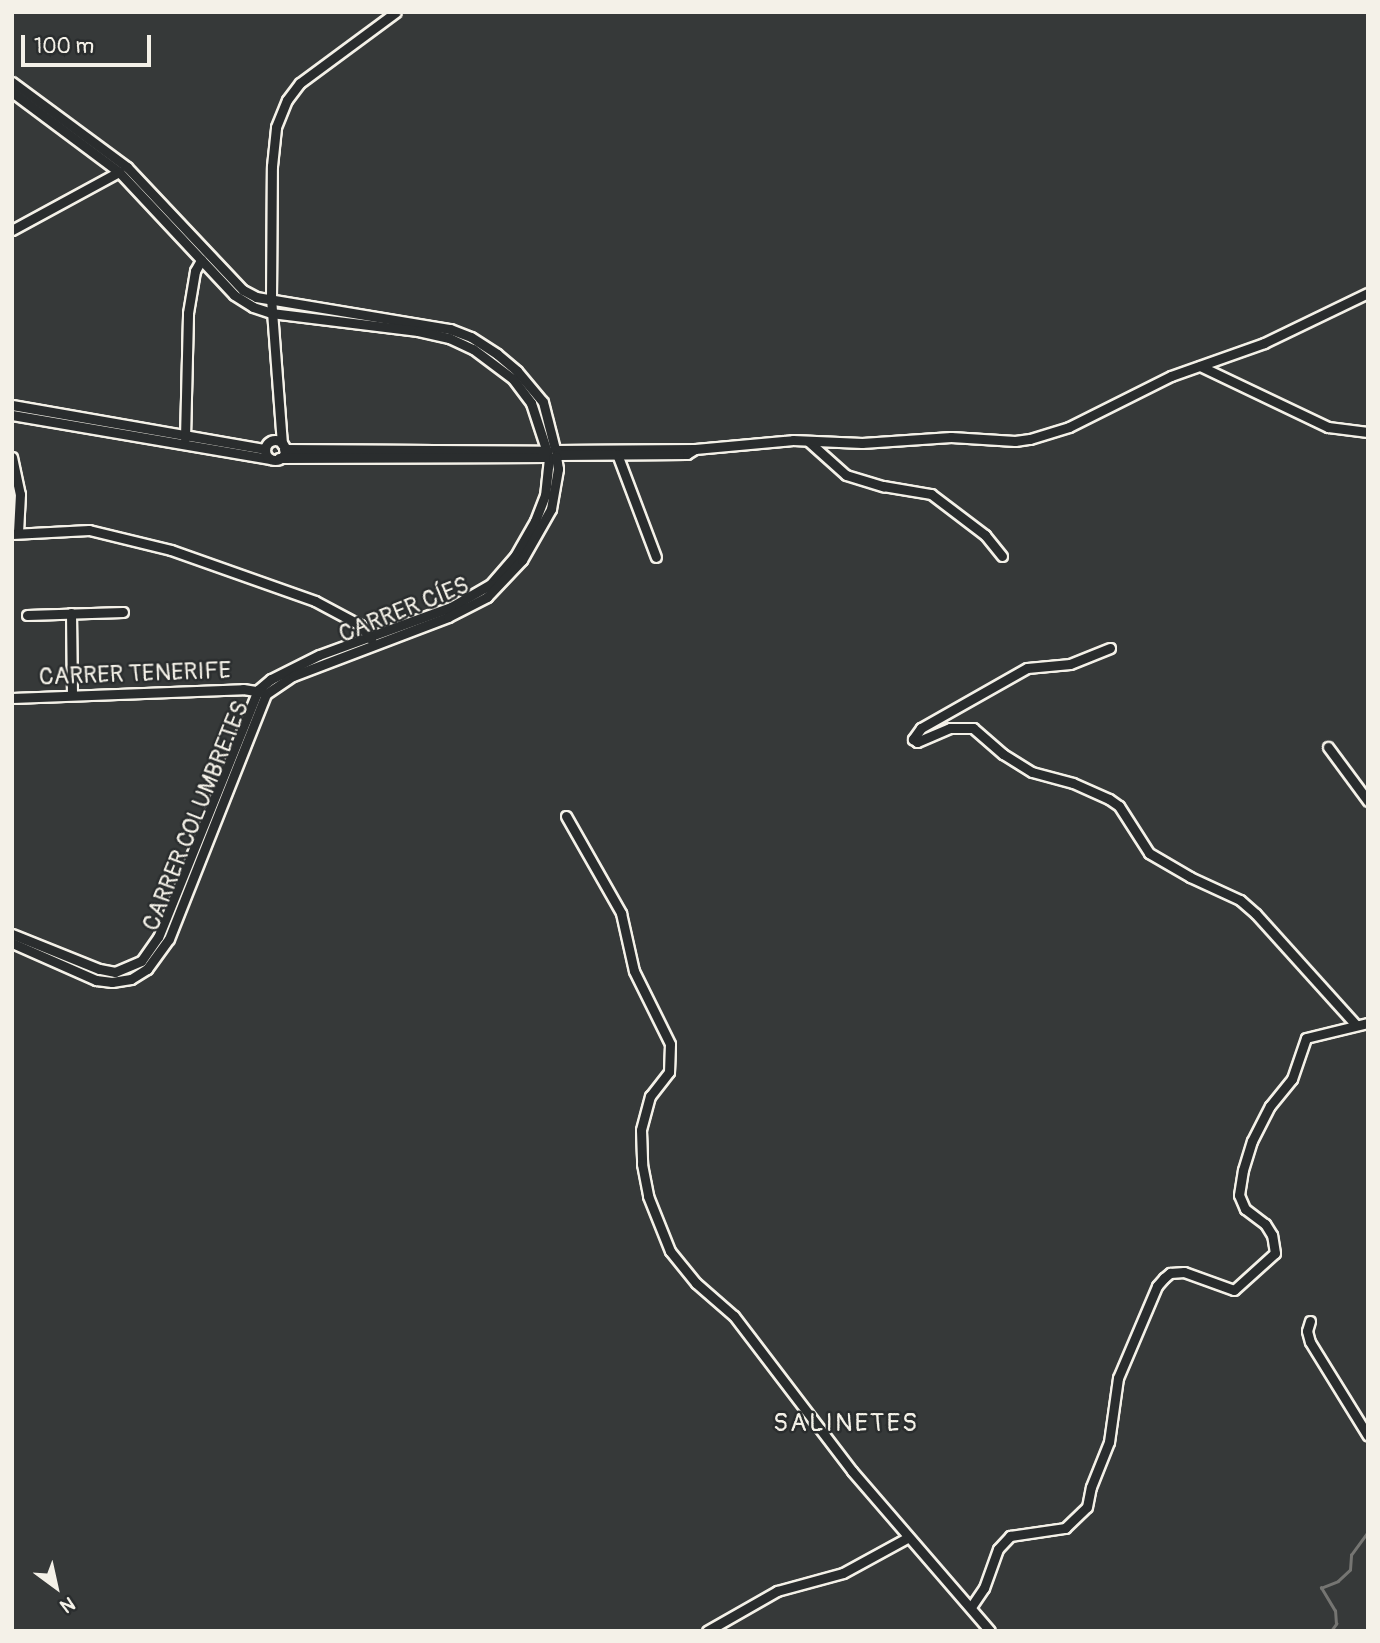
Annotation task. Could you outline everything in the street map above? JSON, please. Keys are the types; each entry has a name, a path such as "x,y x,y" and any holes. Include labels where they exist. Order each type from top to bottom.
{"street":[{"path":"275,458 283,447 271,313 272,166 280,114 300,83 396,12"},
{"name":"CARRER CÍES","path":"12,82 127,167 243,290 256,297 429,325 471,337 497,354 543,402 552,453 545,495 535,521 515,556 491,584 451,607 291,668 262,692"},
{"name":"CARRER CÍES","path":"12,92 119,172 234,295 271,313 418,331 449,338 473,349 513,379 531,403 552,453"},
{"path":"12,230 119,172"},
{"path":"185,438 188,313 195,271 201,260"},
{"path":"12,415 275,458 617,452 687,454 692,448 808,441 862,443 968,437 1015,441 1040,437 1069,427 1171,376 1264,343 1368,293"},
{"path":"1200,366 1328,427 1368,432"},
{"path":"12,405 185,438 283,447 552,453"},
{"path":"267,445 279,415"},
{"path":"808,441 846,475 883,486 922,490 931,494 985,535 1002,556"},
{"path":"267,445 275,458"},
{"path":"617,452 656,557"},
{"path":"12,457 20,494 15,534 89,530 171,550 315,601 344,615 372,639"},
{"path":"27,615 123,612"},
{"path":"71,613 72,695"},
{"path":"1110,648 1070,664 1027,668 922,728 913,739 917,743 950,728 973,728 1003,754 1032,772 1093,790 1119,806 1149,853 1189,877 1240,900 1356,1025"},
{"name":"CARRER TENERIFE","path":"12,698 262,692"},
{"name":"CARRER COLUMBRETES","path":"12,934 99,970 115,972 141,961 158,937 262,692"},
{"name":"CARRER COLUMBRETES","path":"12,943 96,980 131,979 146,969 169,939 262,692"},
{"path":"1328,747 1368,801"},
{"path":"566,816 621,913 634,971 670,1044 668,1072 650,1096 641,1130 642,1164 648,1196 670,1251 696,1283 734,1316 852,1471 907,1538 990,1631"},
{"path":"971,1607 984,1588 998,1549 1010,1536 1065,1528 1087,1507 1091,1486 1110,1442 1118,1378 1157,1286 1170,1273 1184,1272 1234,1290 1275,1253 1276,1247 1265,1224 1245,1209 1239,1195 1252,1141 1270,1106 1292,1079 1306,1038 1368,1023"},
{"path":"1310,1321 1307,1331 1310,1342 1368,1436"},
{"path":"707,1631 777,1591 843,1573 907,1538"}],"waterway":[{"path":"1331,1631 1336,1624 1335,1611 1321,1588 1338,1581 1350,1570 1351,1555 1368,1532"}],"district":[{"name":"SALINETES","path":"846,1424"}]}
